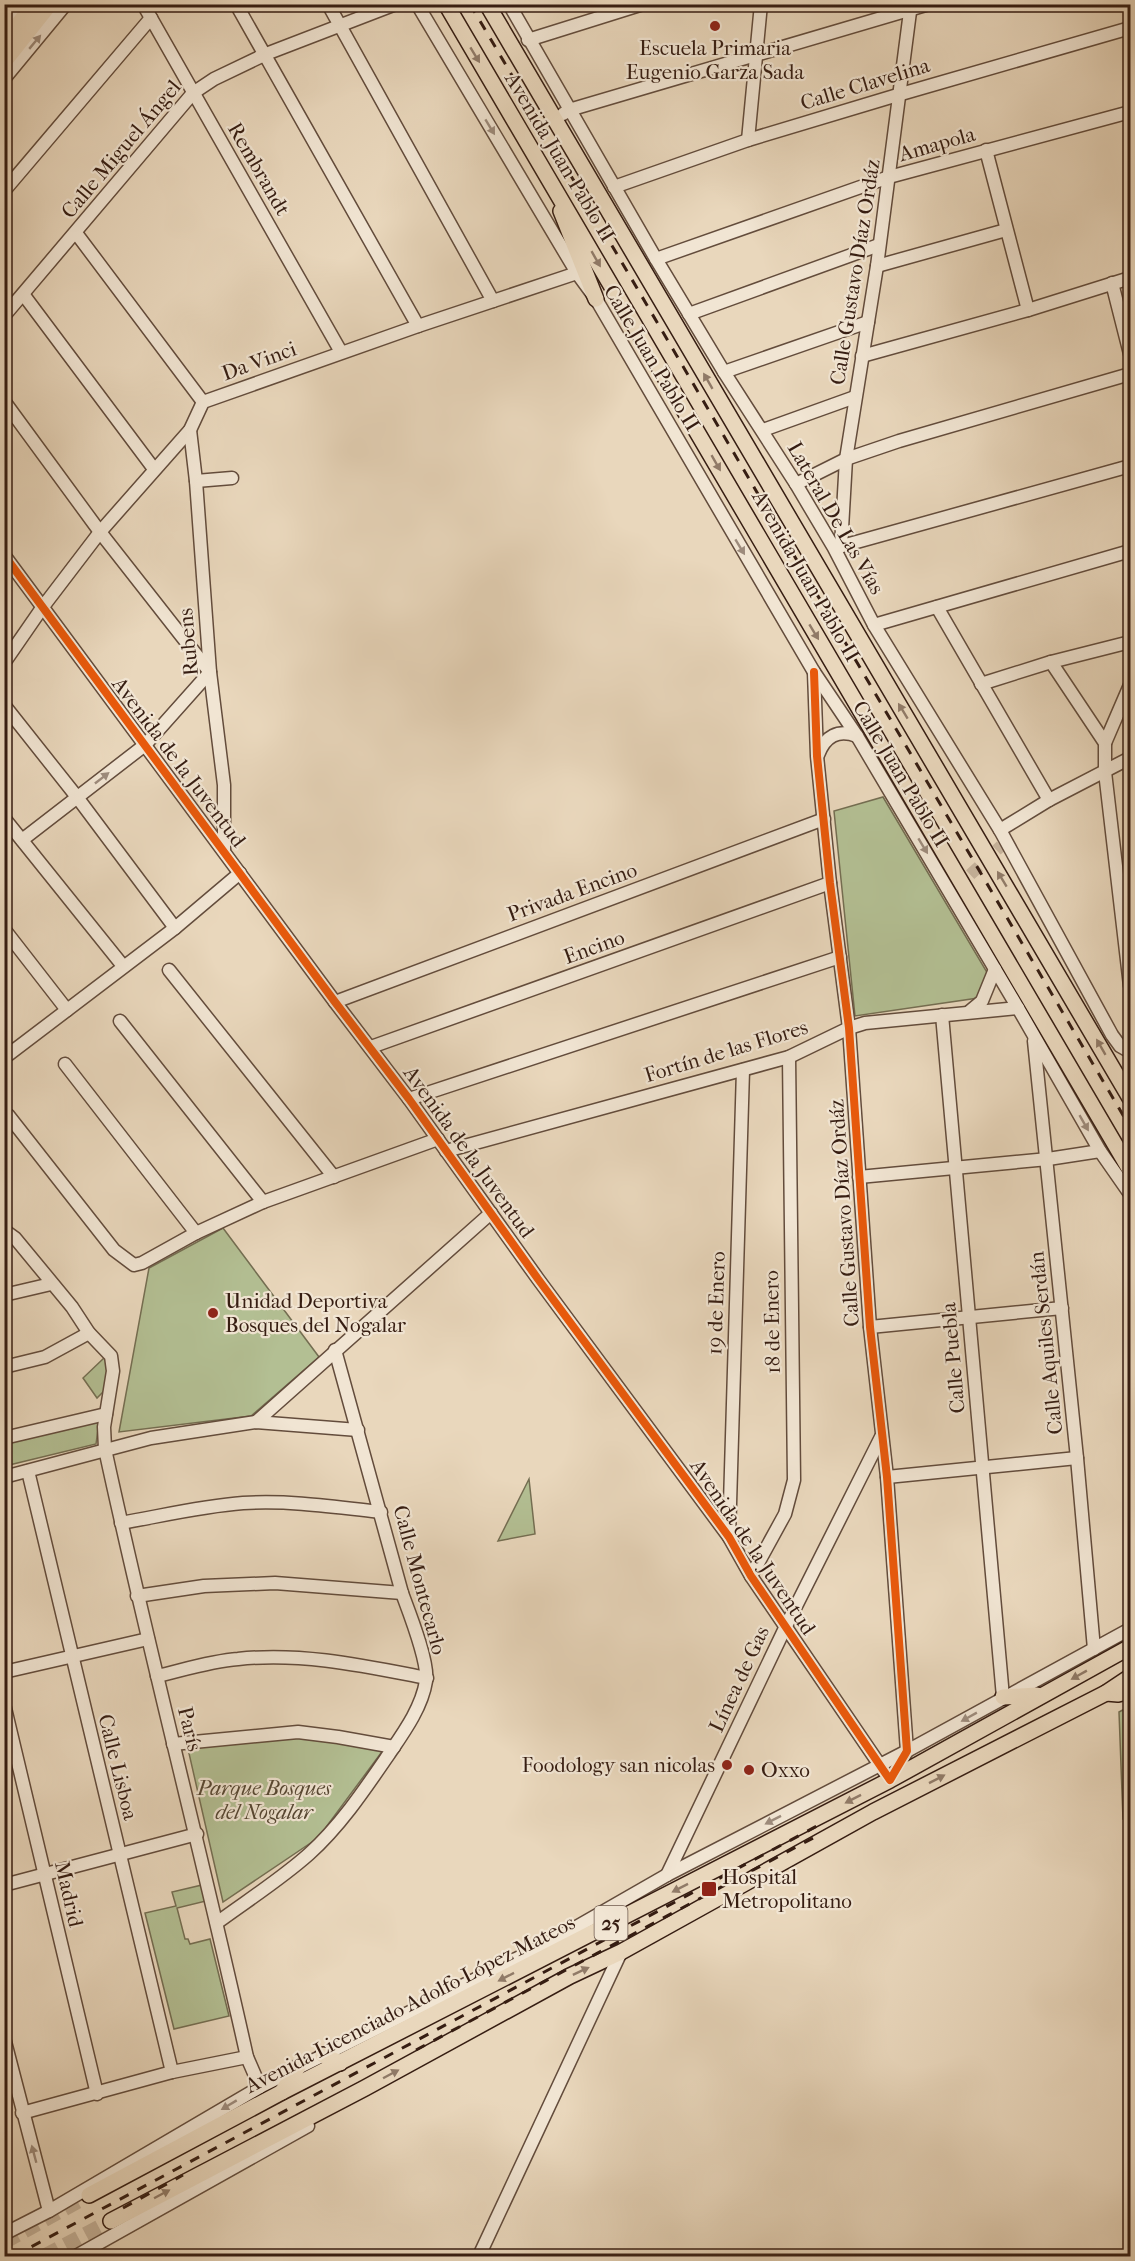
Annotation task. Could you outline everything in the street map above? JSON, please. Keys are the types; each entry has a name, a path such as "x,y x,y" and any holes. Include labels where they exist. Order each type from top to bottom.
{"main road":[{"path":"4,42 34,4"},
{"path":"4,62 50,4"},
{"name":"Avenida Juan Pablo II","path":"446,4 1131,1170"},
{"name":"Avenida Juan Pablo II","path":"487,4 1131,1098"},
{"path":"550,180 577,256 596,299"},
{"name":"Avenida Licenciado Adolfo López Mateos","path":"89,2195 282,2092 890,1780 1131,1647"},
{"name":"25","path":"111,2221 365,2088 570,1976 621,1952 873,1812 1106,1693 1131,1677"},
{"path":"1106,1693 1118,1694 1131,1691"},
{"path":"1003,1697 1043,1695"},
{"path":"323,2055 339,2063"},
{"path":"282,2092 298,2067"}],"street":[{"path":"4,28 24,4"},
{"path":"4,79 66,4"},
{"name":"Rembrandt","path":"143,4 341,352"},
{"path":"236,4 418,326"},
{"path":"327,4 493,301"},
{"name":"Calle Miguel Ángel","path":"4,316 203,84 266,54 396,4"},
{"name":"Calle Juan Pablo II","path":"417,4 577,273 596,299 814,672 857,736 952,891 1100,1151 1131,1194"},
{"name":"Lateral De Las Vías","path":"509,4 656,260 724,372 837,547 874,625 1000,830 1003,844 1112,1035 1120,1046 1129,1047"},
{"path":"528,40 625,7 644,4"},
{"path":"748,140 761,4"},
{"path":"554,119 569,110 910,7 929,4"},
{"name":"Calle Gustavo Díaz Ordáz","path":"837,547 846,459 877,266 901,94 910,7"},
{"path":"4,191 151,18"},
{"name":"Calle Clavelina","path":"614,187 748,140 1131,28"},
{"name":"Amapola","path":"656,260 889,177 1131,112"},
{"path":"986,150 1028,310"},
{"path":"877,266 1006,230"},
{"path":"76,233 203,402"},
{"path":"689,314 879,245"},
{"name":"Da Vinci","path":"4,663 42,608 100,532 190,430 203,402 341,352 577,273"},
{"path":"862,356 1028,310 1131,278"},
{"path":"1112,283 1131,354"},
{"path":"23,294 154,469"},
{"path":"724,372 868,322"},
{"path":"796,484 846,459 899,441 1131,374"},
{"path":"763,430 855,397"},
{"path":"4,401 100,532 210,672 145,745 22,840"},
{"name":"Rubens","path":"190,430 210,672 224,785 224,851"},
{"path":"837,547 1131,466"},
{"path":"196,481 232,477"},
{"path":"874,625 1131,551"},
{"name":"Avenida de la Juventud","path":"4,555 335,1002 371,1047 538,1280 729,1537 751,1576 882,1765 890,1780"},
{"path":"937,607 1049,800"},
{"path":"981,684 1051,662 1131,642"},
{"path":"1051,662 1105,743"},
{"name":"Calle Gustavo Díaz Ordáz","path":"814,672 817,756 830,883 849,1028 870,1328 887,1477 907,1751"},
{"path":"1131,686 1105,743 1105,772 1131,986"},
{"path":"4,705 77,797 175,928"},
{"path":"817,756 822,744 829,737 848,732 857,736"},
{"path":"1000,830 1049,800 1131,758"},
{"path":"4,818 123,966"},
{"name":"Privada Encino","path":"335,1002 824,819"},
{"path":"4,1040 9,1054 175,928 240,873"},
{"name":"Encino","path":"371,1047 830,883"},
{"path":"4,929 66,1010"},
{"path":"409,1099 840,957"},
{"path":"169,969 334,1177"},
{"path":"969,1012 982,1001 995,969"},
{"name":"Fortín de las Flores","path":"446,1150 789,1057 849,1028 865,1023 1018,1008"},
{"name":"Calle Puebla","path":"942,1014 1003,1697"},
{"path":"120,1021 262,1202"},
{"name":"Calle Aquiles Serdán","path":"1033,1034 1077,1458 1094,1649"},
{"name":"18 de Enero","path":"751,1576 785,1514 794,1480 789,1057"},
{"path":"65,1064 196,1233"},
{"name":"19 de Enero","path":"729,1537 743,1070"},
{"path":"8,1115 114,1250 134,1265 262,1202 438,1139"},
{"path":"859,1177 1047,1160 1100,1151"},
{"path":"256,1422 491,1213"},
{"name":"París","path":"4,1230 15,1238 72,1307 89,1333 107,1351 113,1363 106,1414 105,1449 137,1596 218,1922 247,2057 260,2087"},
{"path":"4,1295 51,1284"},
{"path":"870,1328 1062,1308"},
{"path":"4,1367 45,1357 89,1333"},
{"name":"Calle Montecarlo","path":"218,1922 308,1855 326,1837 357,1800 394,1747 414,1714 427,1678 417,1632 402,1593 335,1350"},
{"path":"4,1438 106,1414"},
{"path":"4,1477 150,1438 256,1422 358,1430"},
{"name":"Línea de Gas","path":"667,1875 786,1626 881,1436"},
{"path":"887,1477 1077,1458"},
{"name":"Calle Lisboa","path":"28,1471 172,2072"},
{"path":"121,1523 222,1505 246,1503 326,1506 381,1512"},
{"path":"137,1596 204,1586 275,1582 402,1593"},
{"path":"4,2234 50,2211 260,2087 552,1941 667,1875 882,1765 1131,1629"},
{"path":"4,1672 148,1639"},
{"path":"157,1676 237,1659 269,1658 328,1661 427,1678"},
{"name":"Madrid","path":"4,1704 97,2094"},
{"path":"173,1744 298,1732 394,1747"},
{"path":"890,1780 907,1751"},
{"path":"4,1885 197,1834"},
{"path":"479,2256 621,1952"},
{"path":"4,2037 22,2113 50,2211"},
{"path":"22,2113 172,2072 247,2057"},
{"path":"76,2256 351,2101 365,2088"}],"green space":[{"path":"883,797 988,974 978,998 855,1016 834,811"},
{"name":"Unidad Deportiva Bosques del Nogalar","path":"223,1228 319,1357 251,1416 119,1432 149,1268"},
{"path":"104,1358 111,1364 106,1389 97,1398 83,1378"},
{"path":"99,1422 96,1444 5,1466 4,1440"},
{"path":"529,1479 535,1534 498,1541"},
{"path":"1130,1706 1130,1818 1123,1819 1119,1712"},
{"name":"Parque Bosques del Nogalar","path":"282,1736 384,1749 318,1838 223,1902 188,1749"},
{"path":"202,1885 206,1901 177,1908 185,1939 188,1939 190,1944 210,1939 229,2016 174,2029 145,1913 176,1906 172,1892"}],"tunnel":[{"path":"957,887 1001,846"},
{"path":"4,2242 89,2195"},
{"path":"45,2256 111,2221"}],"railway":[{"path":"470,4 1130,1127"},
{"path":"14,2256 817,1826"},
{"path":"416,2050 815,1837"},
{"path":"123,2208 183,2175"}],"cycle path":[{"path":"4,555 409,1099 538,1279 729,1537 751,1576 890,1780 907,1751 887,1477 870,1327 849,1028 830,883 817,756 814,672"}],"place":[{"name":"Escuela Primaria Eugenio Garza Sada","path":"715,26"},
{"name":"Unidad Deportiva Bosques del Nogalar","path":"213,1313"},
{"name":"Foodology san nicolas","path":"727,1765"},
{"name":"Oxxo","path":"749,1770"},
{"name":"Hospital Metropolitano","path":"709,1889"}]}
